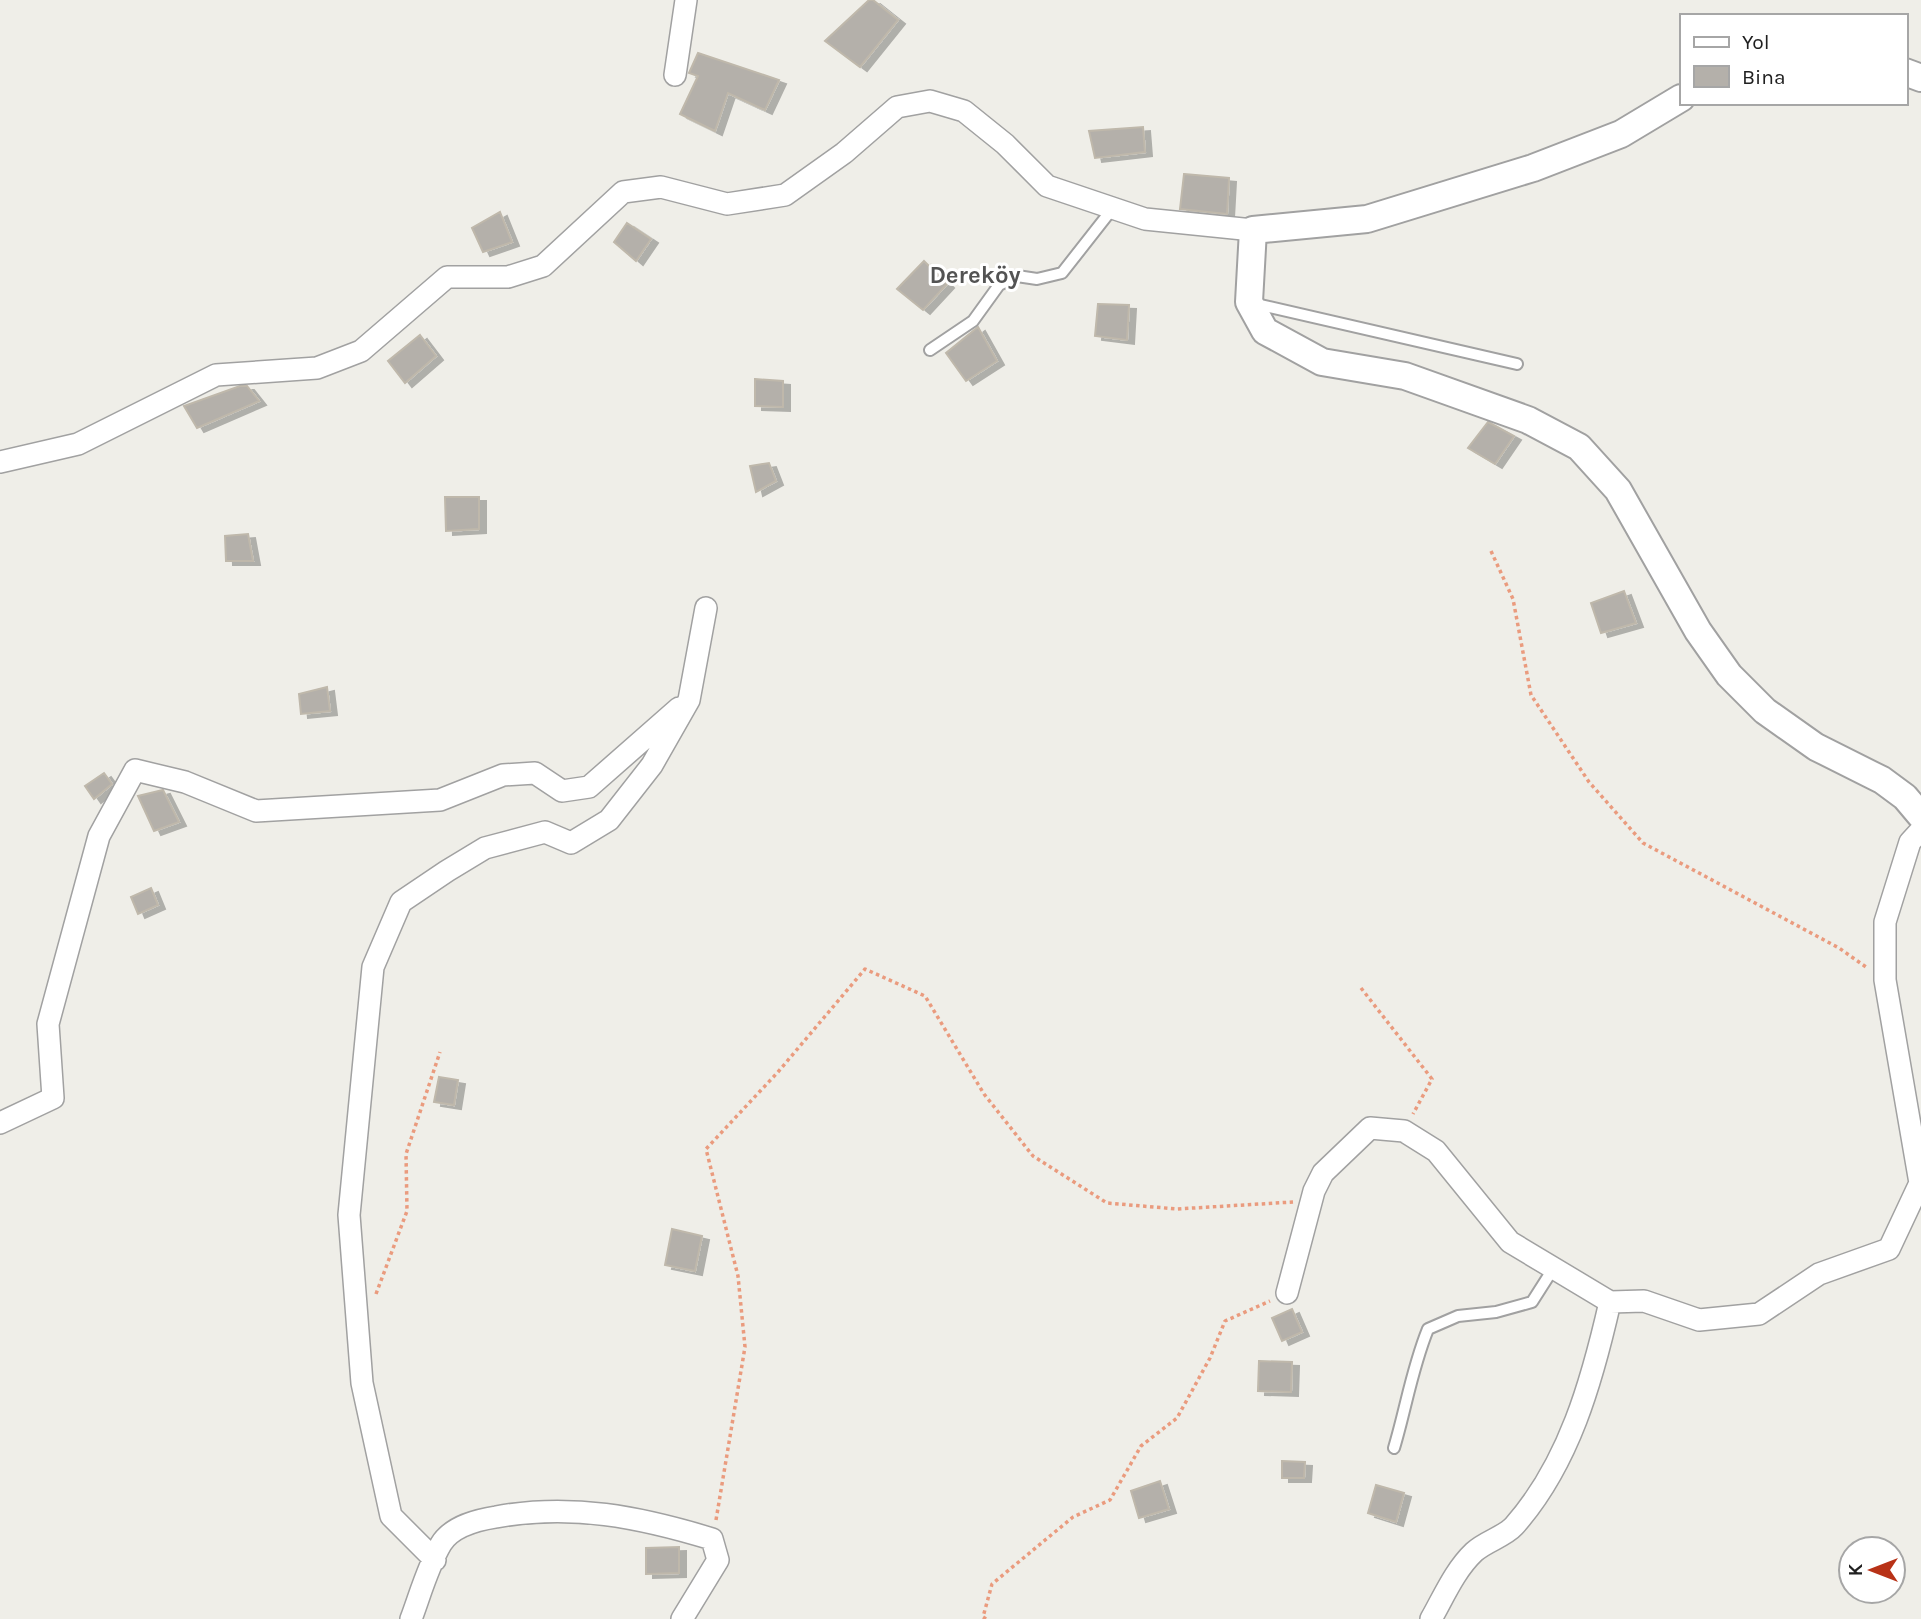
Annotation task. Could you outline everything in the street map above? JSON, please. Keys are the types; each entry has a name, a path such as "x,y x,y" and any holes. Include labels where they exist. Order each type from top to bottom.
{"street":[{"path":"675,75 686,0"},
{"path":"0,462 78,444 216,375 317,368 361,351 447,277 508,277 542,266 623,192 661,187 727,204 785,195 844,153 897,107 930,101 964,111 1005,144 1047,186 1144,219 1253,230 1367,219 1520,172 1621,134 1680,99"},
{"path":"1253,230 1249,302 1265,331 1322,362 1405,376 1528,420 1579,447 1618,490 1698,631 1729,675 1765,710 1816,747 1882,780 1905,797 1921,816"},
{"path":"435,1560 391,1516 362,1382 349,1215 373,967 401,902 446,871 485,848 545,832 571,844 609,820 652,765 689,700 706,608"},
{"path":"0,1123 53,1098 48,1024 99,836 135,770 185,782 256,811 440,800 503,775 535,773 562,791 589,788 689,700"},
{"path":"1287,1293 1312,1201 1323,1173 1370,1128 1404,1131 1436,1151 1510,1242 1610,1302 1644,1301 1699,1320 1759,1314 1819,1274 1889,1249 1920,1183 1885,980 1885,922 1910,842 1921,830"},
{"path":"1431,1619 1454,1577 1475,1551 1513,1528 1555,1471 1596,1365 1610,1302"},
{"path":"411,1619 442,1543 468,1522 530,1510 579,1510 622,1515 712,1539 718,1560 682,1619"}],"lane":[{"path":"930,350 973,321 999,285 1017,276 1037,279 1062,273 1113,208"},
{"path":"1249,302 1517,364"},
{"path":"1394,1448 1406,1405 1413,1365 1428,1329 1458,1316 1496,1312 1532,1302 1553,1269"}],"path":[{"path":"1491,551 1513,599 1531,695 1589,782 1643,843 1839,948 1885,980"},
{"path":"712,1539 745,1347 738,1276 706,1149 778,1072 865,968 925,996 984,1094 1033,1156 1107,1202 1177,1209 1312,1201"},
{"path":"1361,988 1391,1031 1432,1079 1404,1131"},
{"path":"372,1304 407,1211 406,1154 440,1052"},
{"path":"986,1619 983,1617 992,1584 1073,1517 1110,1500 1141,1446 1177,1418 1210,1358 1225,1321 1287,1293"}],"building":[{"path":"869,0 873,0 898,20 860,67 825,41"},
{"path":"698,53 779,80 765,110 728,93 715,131 680,114 698,76 689,73"},
{"path":"1143,127 1145,152 1095,158 1089,131"},
{"path":"1184,174 1229,178 1227,214 1180,209"},
{"path":"500,212 512,242 483,252 472,228"},
{"path":"627,223 651,239 636,261 614,242"},
{"path":"924,261 947,284 923,310 897,289"},
{"path":"1098,304 1129,305 1127,340 1095,336"},
{"path":"978,327 997,361 966,381 946,353"},
{"path":"420,335 436,356 405,383 388,361"},
{"path":"755,379 783,381 783,407 755,406"},
{"path":"240,386 247,386 259,401 197,428 184,406"},
{"path":"1488,422 1514,436 1495,464 1468,448"},
{"path":"769,463 776,481 756,492 750,466"},
{"path":"445,497 479,497 479,529 446,531"},
{"path":"248,534 253,561 226,561 225,536"},
{"path":"1624,591 1636,623 1601,633 1591,603"},
{"path":"327,687 330,711 301,714 299,694"},
{"path":"104,773 112,784 94,799 85,786"},
{"path":"163,790 179,822 154,831 138,796"},
{"path":"151,888 158,905 138,914 131,897"},
{"path":"439,1077 458,1080 454,1105 434,1102"},
{"path":"672,1229 702,1236 695,1271 665,1265"},
{"path":"1292,1309 1302,1332 1282,1341 1272,1318"},
{"path":"1259,1361 1292,1362 1291,1392 1258,1391"},
{"path":"1282,1461 1305,1462 1304,1478 1282,1478"},
{"path":"1160,1481 1169,1509 1139,1518 1131,1491"},
{"path":"1376,1485 1404,1493 1396,1522 1368,1513"},
{"path":"679,1547 679,1573 646,1574 646,1548"}],"district":[{"name":"Dereköy","path":"975,275"}]}
